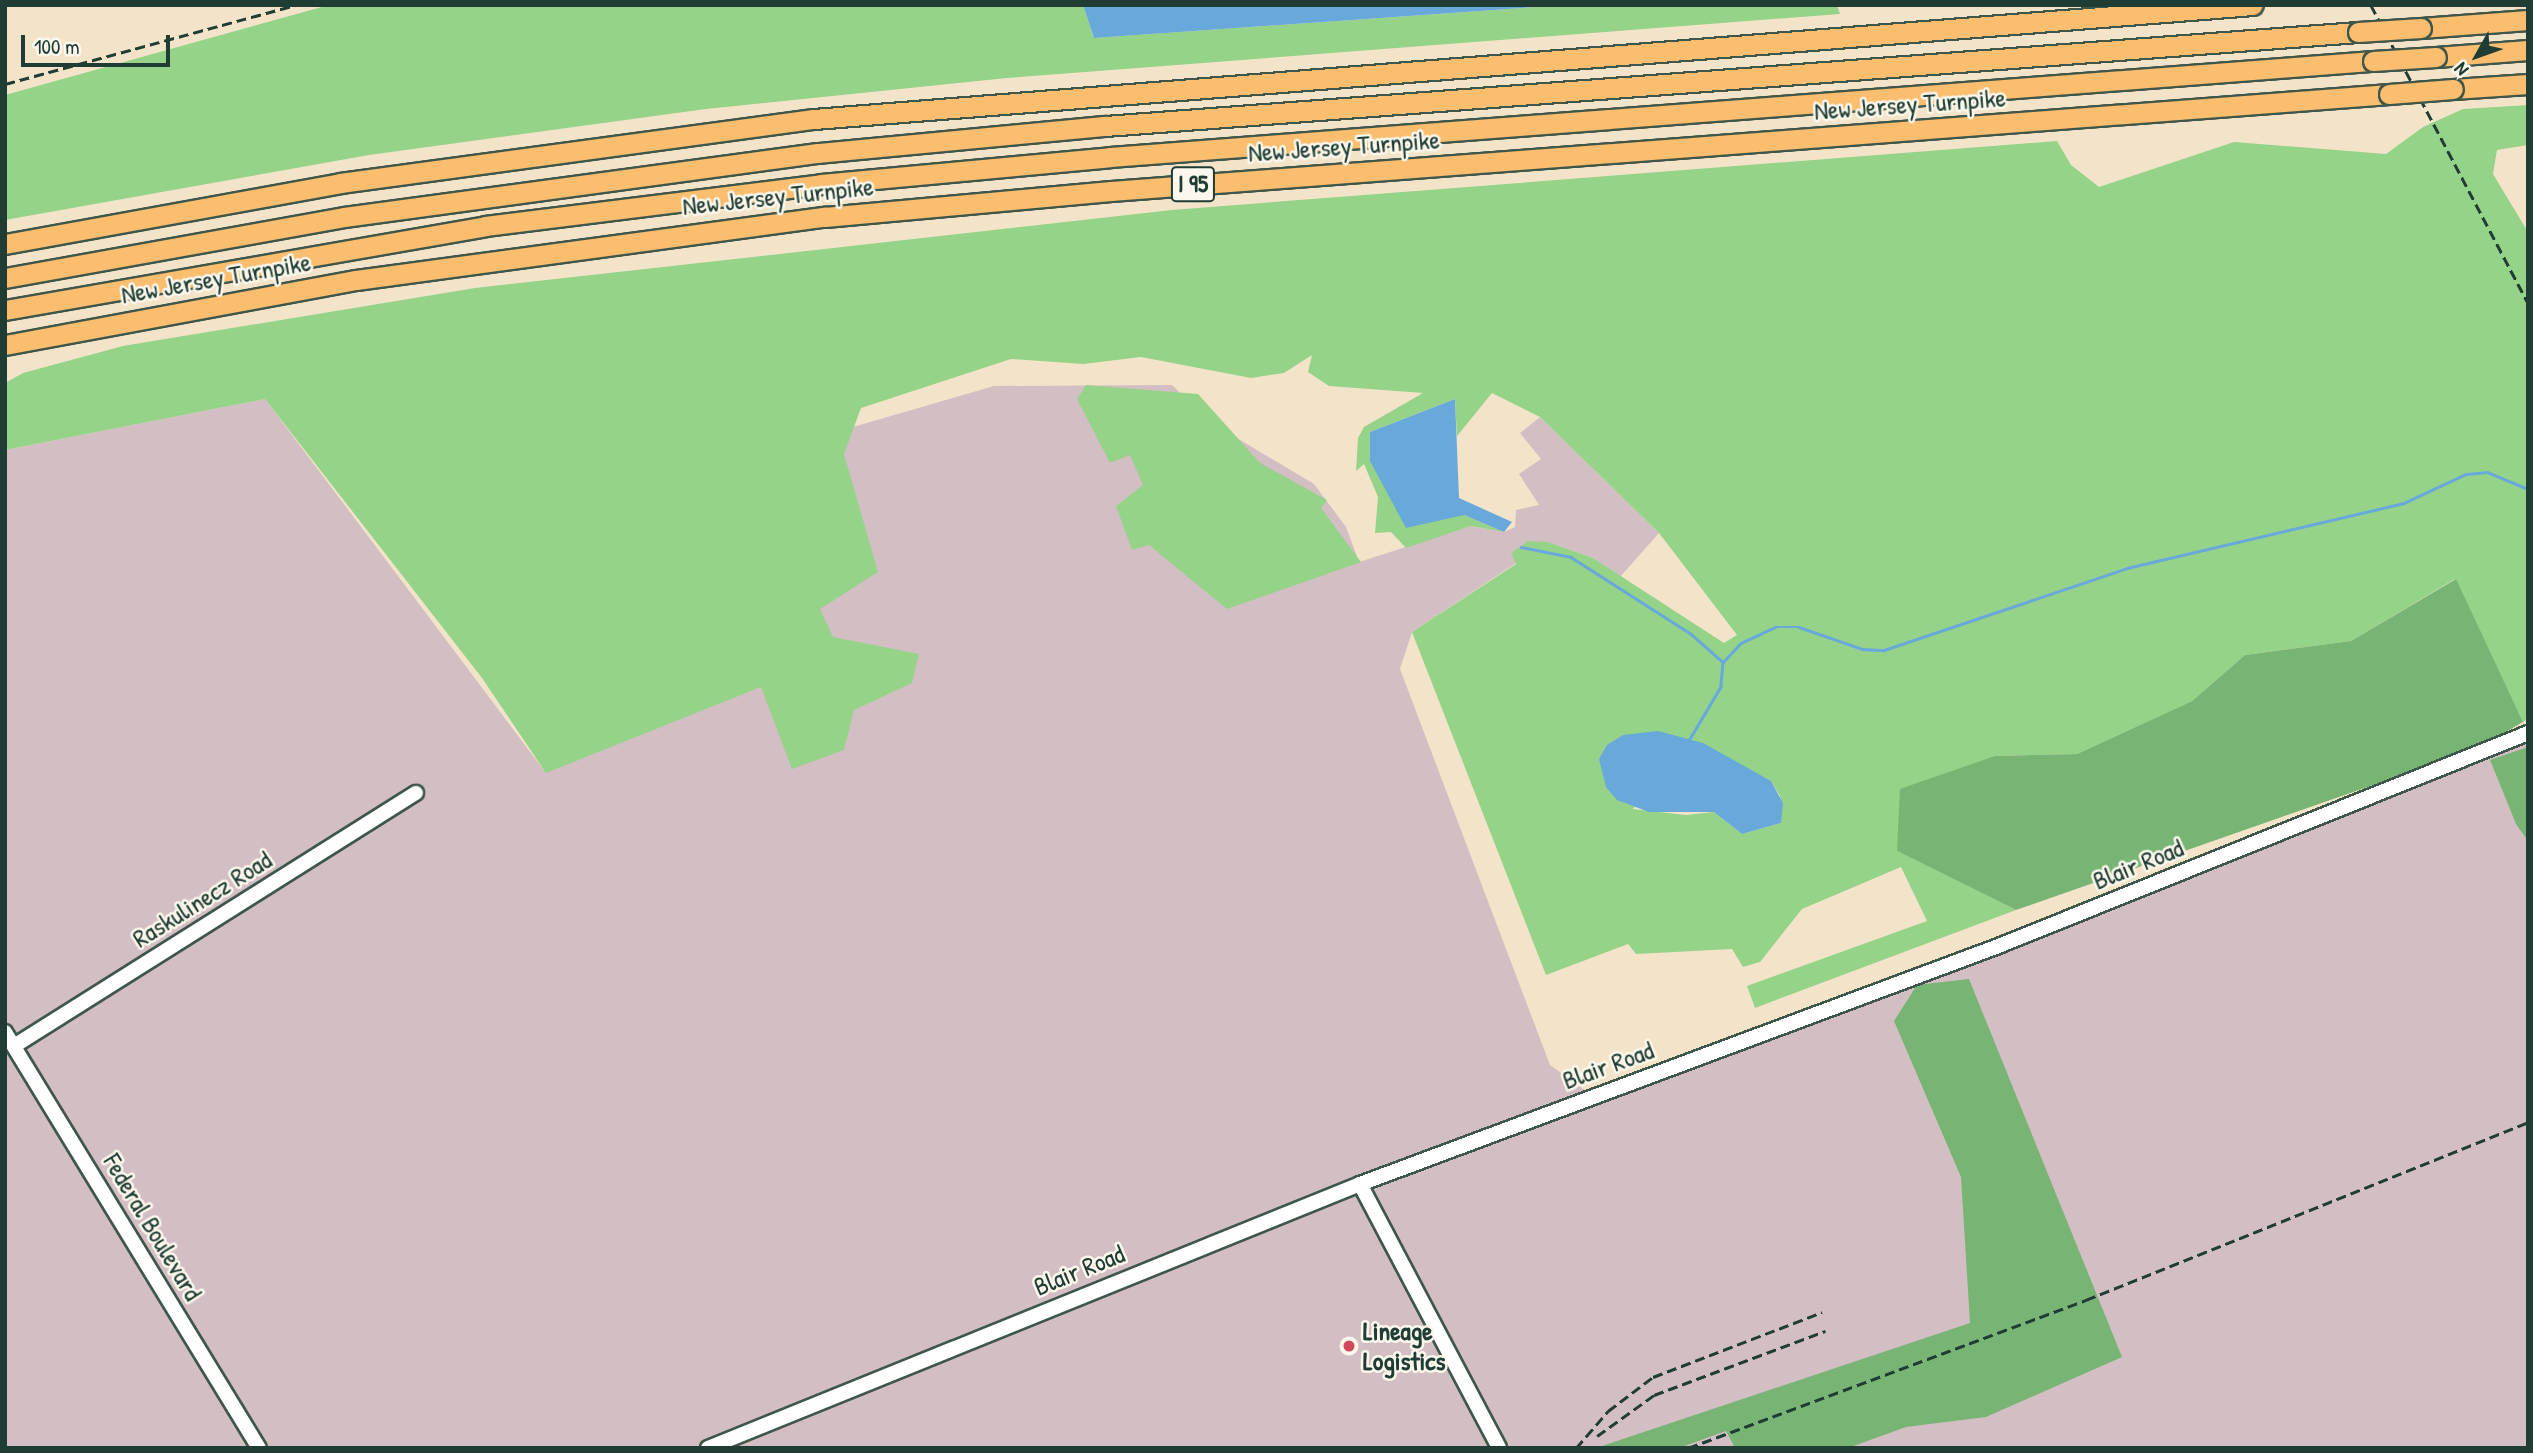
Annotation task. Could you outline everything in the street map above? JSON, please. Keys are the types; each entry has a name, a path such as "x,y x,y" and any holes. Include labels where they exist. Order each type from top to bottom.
{"highway":[{"path":"5,244 340,183 814,119 2252,5"},
{"name":"New Jersey Turnpike","path":"5,278 371,212 831,152 1105,126 2528,20"},
{"name":"New Jersey Turnpike","path":"5,310 445,232 834,182 1136,155 2528,50"},
{"name":"New Jersey Turnpike","path":"5,345 356,280 838,215 2528,84"}],"street":[{"name":"Blair Road","path":"708,1448 1360,1184 1996,947 2528,733"},
{"name":"Raskulinecz Road","path":"14,1046 416,793"},
{"name":"Federal Boulevard","path":"5,1032 259,1448"},
{"path":"1360,1184 1499,1448"}],"shaded area":[{"path":"1172,385 1210,422 1314,484 1346,527 1359,562 1471,526 1504,532 1515,527 1516,510 1539,505 1519,474 1541,459 1520,433 1540,417 1659,533 1620,577 1593,558 1548,542 1412,632 1400,669 1550,1065 1590,1094 2026,934 2528,741 2528,1448 5,1448 5,450 265,399 546,773 407,557 994,386"}],"green space":[{"path":"329,5 1083,5 1094,38 1564,5 1837,5 1840,14 1007,78 706,109 369,155 5,220 5,95"},
{"path":"2528,105 2528,145 2497,150 2493,174 2528,232 2528,718 2523,722 2455,579 2351,641 2245,655 2192,701 2077,754 1995,756 1897,851 2016,910 1755,1008 1747,986 1927,921 1901,867 1802,909 1760,962 1743,967 1732,949 1636,954 1628,944 1546,975 1412,632 1516,564 1511,553 1528,541 1548,542 1593,558 1724,643 1737,635 1659,533 1540,417 1492,393 1457,436 1455,399 1370,432 1464,515 1504,532 1471,526 1406,548 1391,532 1375,533 1378,497 1364,464 1356,471 1358,438 1364,427 1423,393 1329,386 1308,372 1312,355 1284,373 1251,378 1141,357 1083,364 1011,359 861,408 844,454 878,572 820,609 833,637 919,654 912,683 854,710 844,750 792,769 761,687 546,773 482,678 265,399 5,450 5,383 23,373 123,346 475,288 1172,210 2057,141 2071,165 2099,187 2234,142 2386,154 2423,127 2463,109","holes":["1690,739 1771,781 1780,796 1781,823 1742,834 1714,812 1686,815 1633,809"]},
{"path":"1086,385 1198,394 1260,463 1327,500 1321,508 1361,562 1227,609 1149,545 1132,550 1116,506 1143,485 1130,455 1110,463 1077,399"},
{"path":"2456,579 2523,722 2476,749 2016,910 1897,851 1900,789 1995,756 2077,754 2192,701 2245,655 2351,641"},
{"path":"2528,747 2528,841 2516,824 2490,760"},
{"path":"1969,979 2122,1357 1986,1417 1906,1427 1848,1448 1735,1448 1726,1431 1679,1448 1596,1448 1970,1323 1961,1177 1894,1021 1917,985"}],"water":[{"path":"1083,5 1564,5 1094,38"},
{"path":"1455,399 1459,498 1512,522 1504,532 1464,515 1406,528 1370,461 1370,432"},
{"path":"1658,731 1703,743 1771,781 1783,803 1781,823 1742,834 1714,812 1649,812 1617,800 1606,787 1599,759 1607,745 1623,735"}],"waterway":[{"path":"1723,662 1741,643 1776,627 1799,627 1862,649 1884,650 2127,568 2404,503 2466,474 2487,472 2528,489"},
{"path":"1521,547 1571,557 1690,633 1723,662 1721,687 1690,739"}],"railway":[{"path":"5,84 295,5"},
{"path":"2371,5 2528,303"},
{"path":"1688,1448 2086,1300 2528,1122"},
{"path":"1576,1448 1608,1411 1653,1377 1822,1312"},
{"path":"1597,1436 1654,1395 1825,1331"}],"place":[{"name":"Lineage Logistics","path":"1349,1346"}]}
